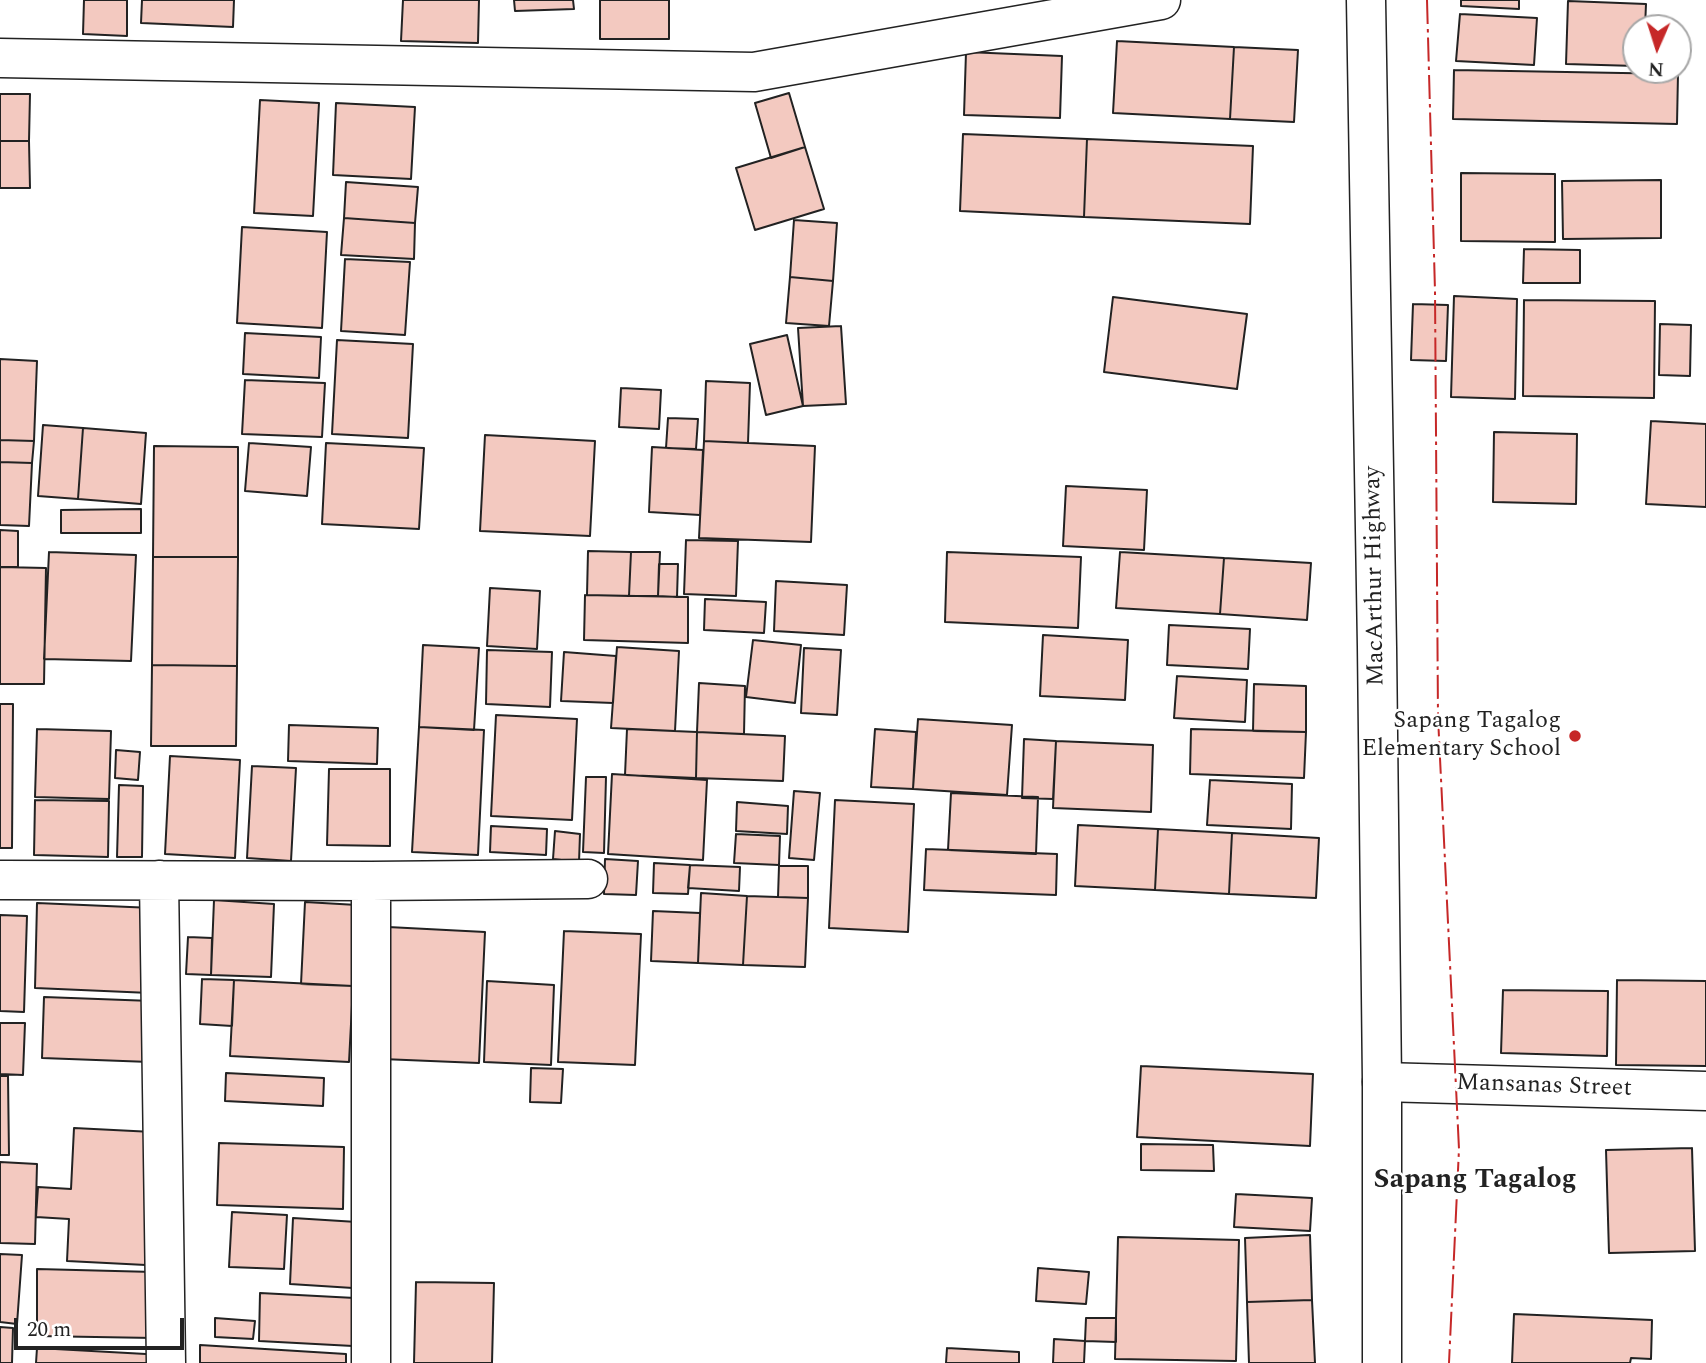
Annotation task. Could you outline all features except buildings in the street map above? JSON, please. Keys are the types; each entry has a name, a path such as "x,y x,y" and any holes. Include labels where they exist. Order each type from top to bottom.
{"main road":[{"path":"0,58 754,72 1161,0"},
{"name":"MacArthur Highway","path":"1366,0 1377,647 1382,1363"},
{"path":"0,880 588,879"},
{"path":"159,880 166,1363"},
{"path":"371,881 371,1363"},
{"name":"Mansanas Street","path":"1382,1082 1706,1091"}],"power":[{"path":"1427,0 1435,291 1438,717 1459,1149 1449,1363"}],"place":[{"name":"Sapang Tagalog Elementary School","path":"1575,736"}],"district":[{"name":"Sapang Tagalog","path":"1475,1182"}]}
